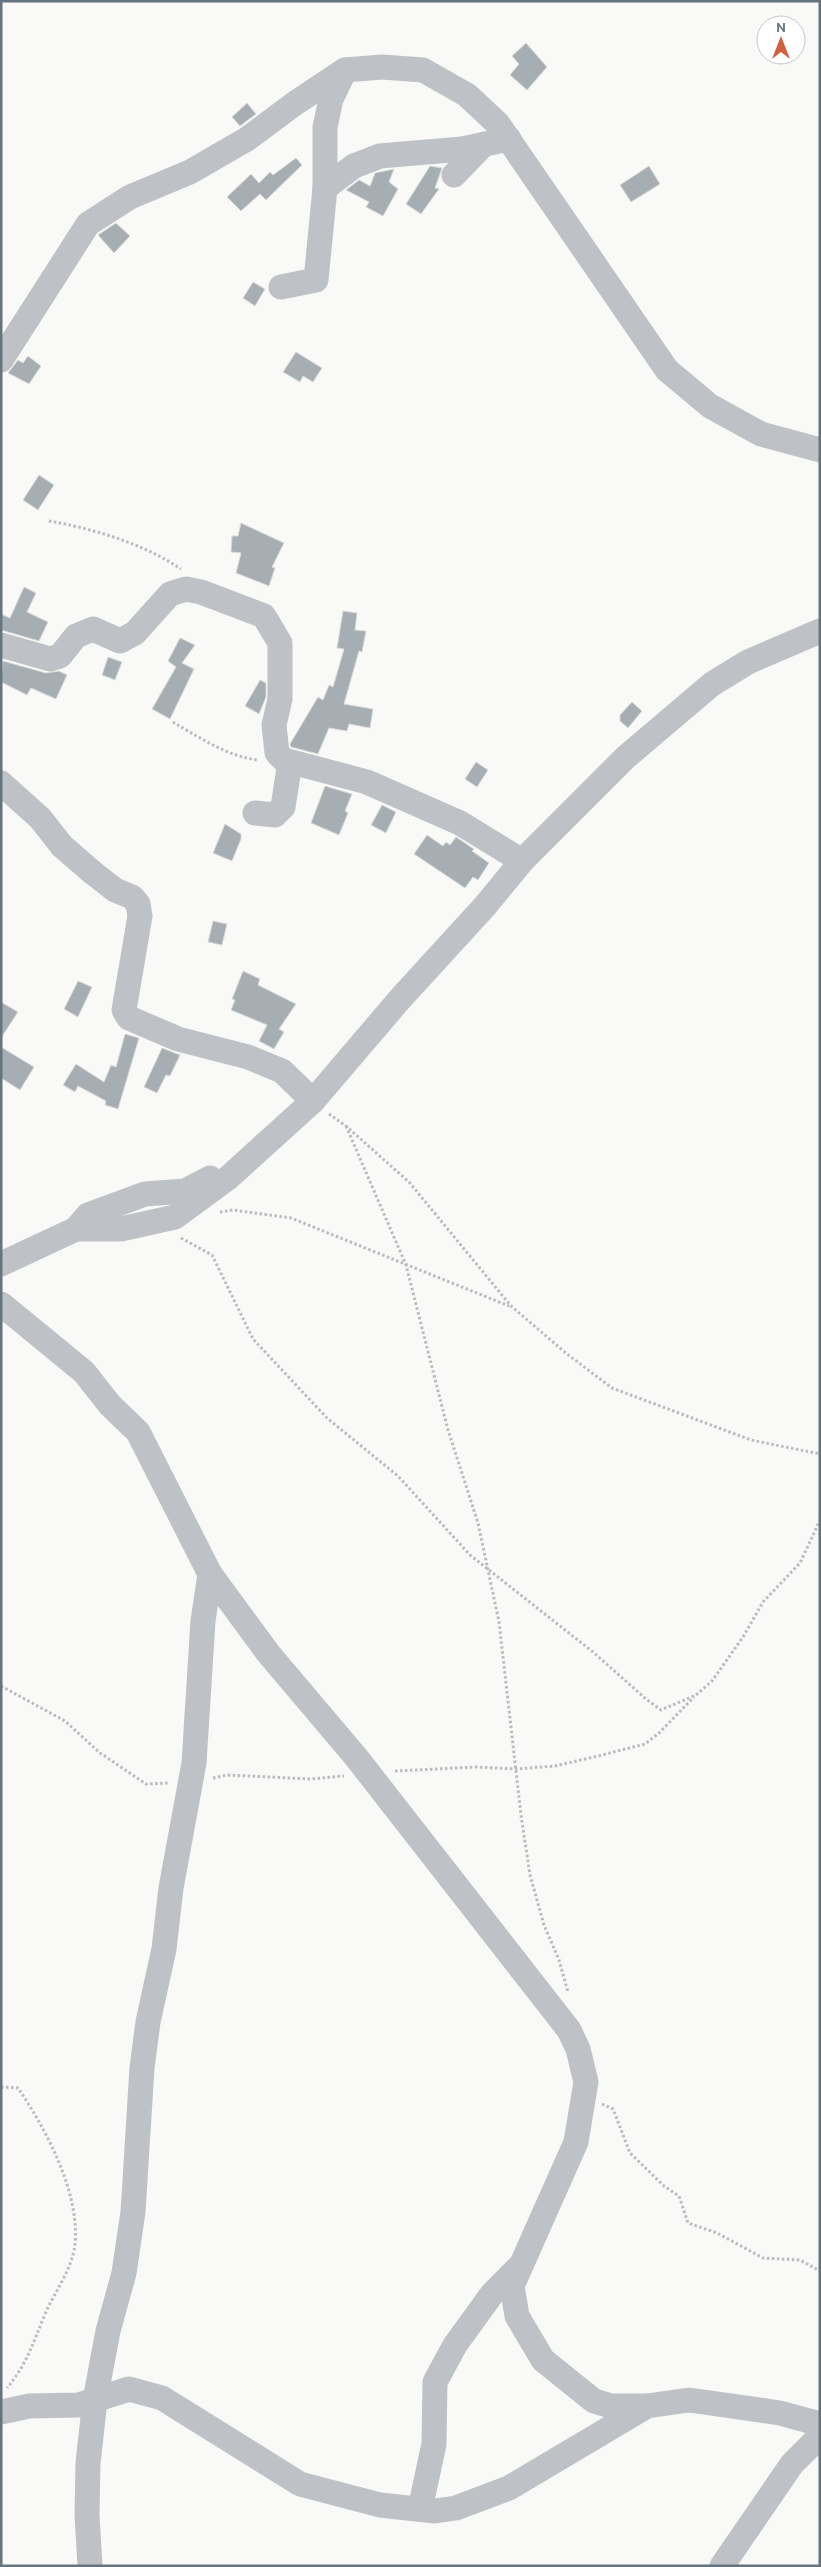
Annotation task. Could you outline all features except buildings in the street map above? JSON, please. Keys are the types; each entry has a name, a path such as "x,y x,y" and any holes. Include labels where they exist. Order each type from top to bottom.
{"street":[{"path":"1,360 88,224 130,197 190,172 248,139 294,104 345,70 382,67 423,70 467,95 498,124 667,370 710,406 761,434 820,450"},
{"path":"281,287 316,280 325,188 325,127 331,99 345,70"},
{"path":"325,188 354,166 380,156 483,144 509,139"},
{"path":"454,175 483,144"},
{"path":"1,645 50,659 60,656 76,636 94,630 120,641 135,633 170,594 186,589 201,592 264,616 280,643 280,699 274,725 277,753 287,761 367,782 460,823 522,860"},
{"path":"1,1264 76,1229 121,1230 175,1217 228,1178 313,1101 400,999 485,906 522,860 626,757 712,684 748,662 820,631"},
{"path":"255,813 275,816 283,807 287,761"},
{"path":"1,783 40,818 62,846 116,890 132,897 138,904 140,916 124,1010 129,1018 178,1039 240,1055 282,1071 313,1101"},
{"path":"1,1304 84,1372 110,1405 138,1432 210,1574 268,1653 356,1757 569,2030 578,2049 586,2082 576,2142 512,2286 517,2316 543,2360 594,2401 611,2406 647,2406 689,2400 780,2413 820,2424"},
{"path":"90,2566 87,2515 88,2463 95,2400 108,2332 124,2273 132,2212 142,2068 148,2022 164,1949 171,1888 194,1762 203,1621 210,1574"},
{"path":"420,2509 434,2444 435,2382 455,2345 492,2294 521,2266"},
{"path":"2,2403 29,2406 79,2404 129,2389 162,2398 300,2484 380,2505 435,2511 456,2508 509,2488 647,2406"},
{"path":"722,2566 792,2464 820,2436"}],"path":[{"path":"49,521 89,528 172,563 186,572 186,589"},
{"path":"173,722 225,752 239,756 287,761"},
{"path":"313,1101 346,1126 409,1182 511,1306 567,1354 612,1388 751,1440 820,1454"},
{"path":"346,1126 406,1265 448,1430 478,1523 499,1622 521,1816 530,1876 544,1925 559,1960 570,2000"},
{"path":"213,1213 233,1210 292,1218 511,1306"},
{"path":"172,1234 212,1255 253,1339 327,1418 398,1476 470,1555 592,1652 646,1700 661,1710 696,1695 712,1681 743,1637 763,1602 800,1563 820,1520"},
{"path":"586,2082 594,2100 613,2109 630,2153 664,2186 678,2196 688,2223 717,2233 763,2258 800,2260 820,2271"},
{"path":"1,2087 18,2088 38,2117 62,2171 74,2211 75,2245 64,2278 46,2312 21,2371 2,2403"}]}
